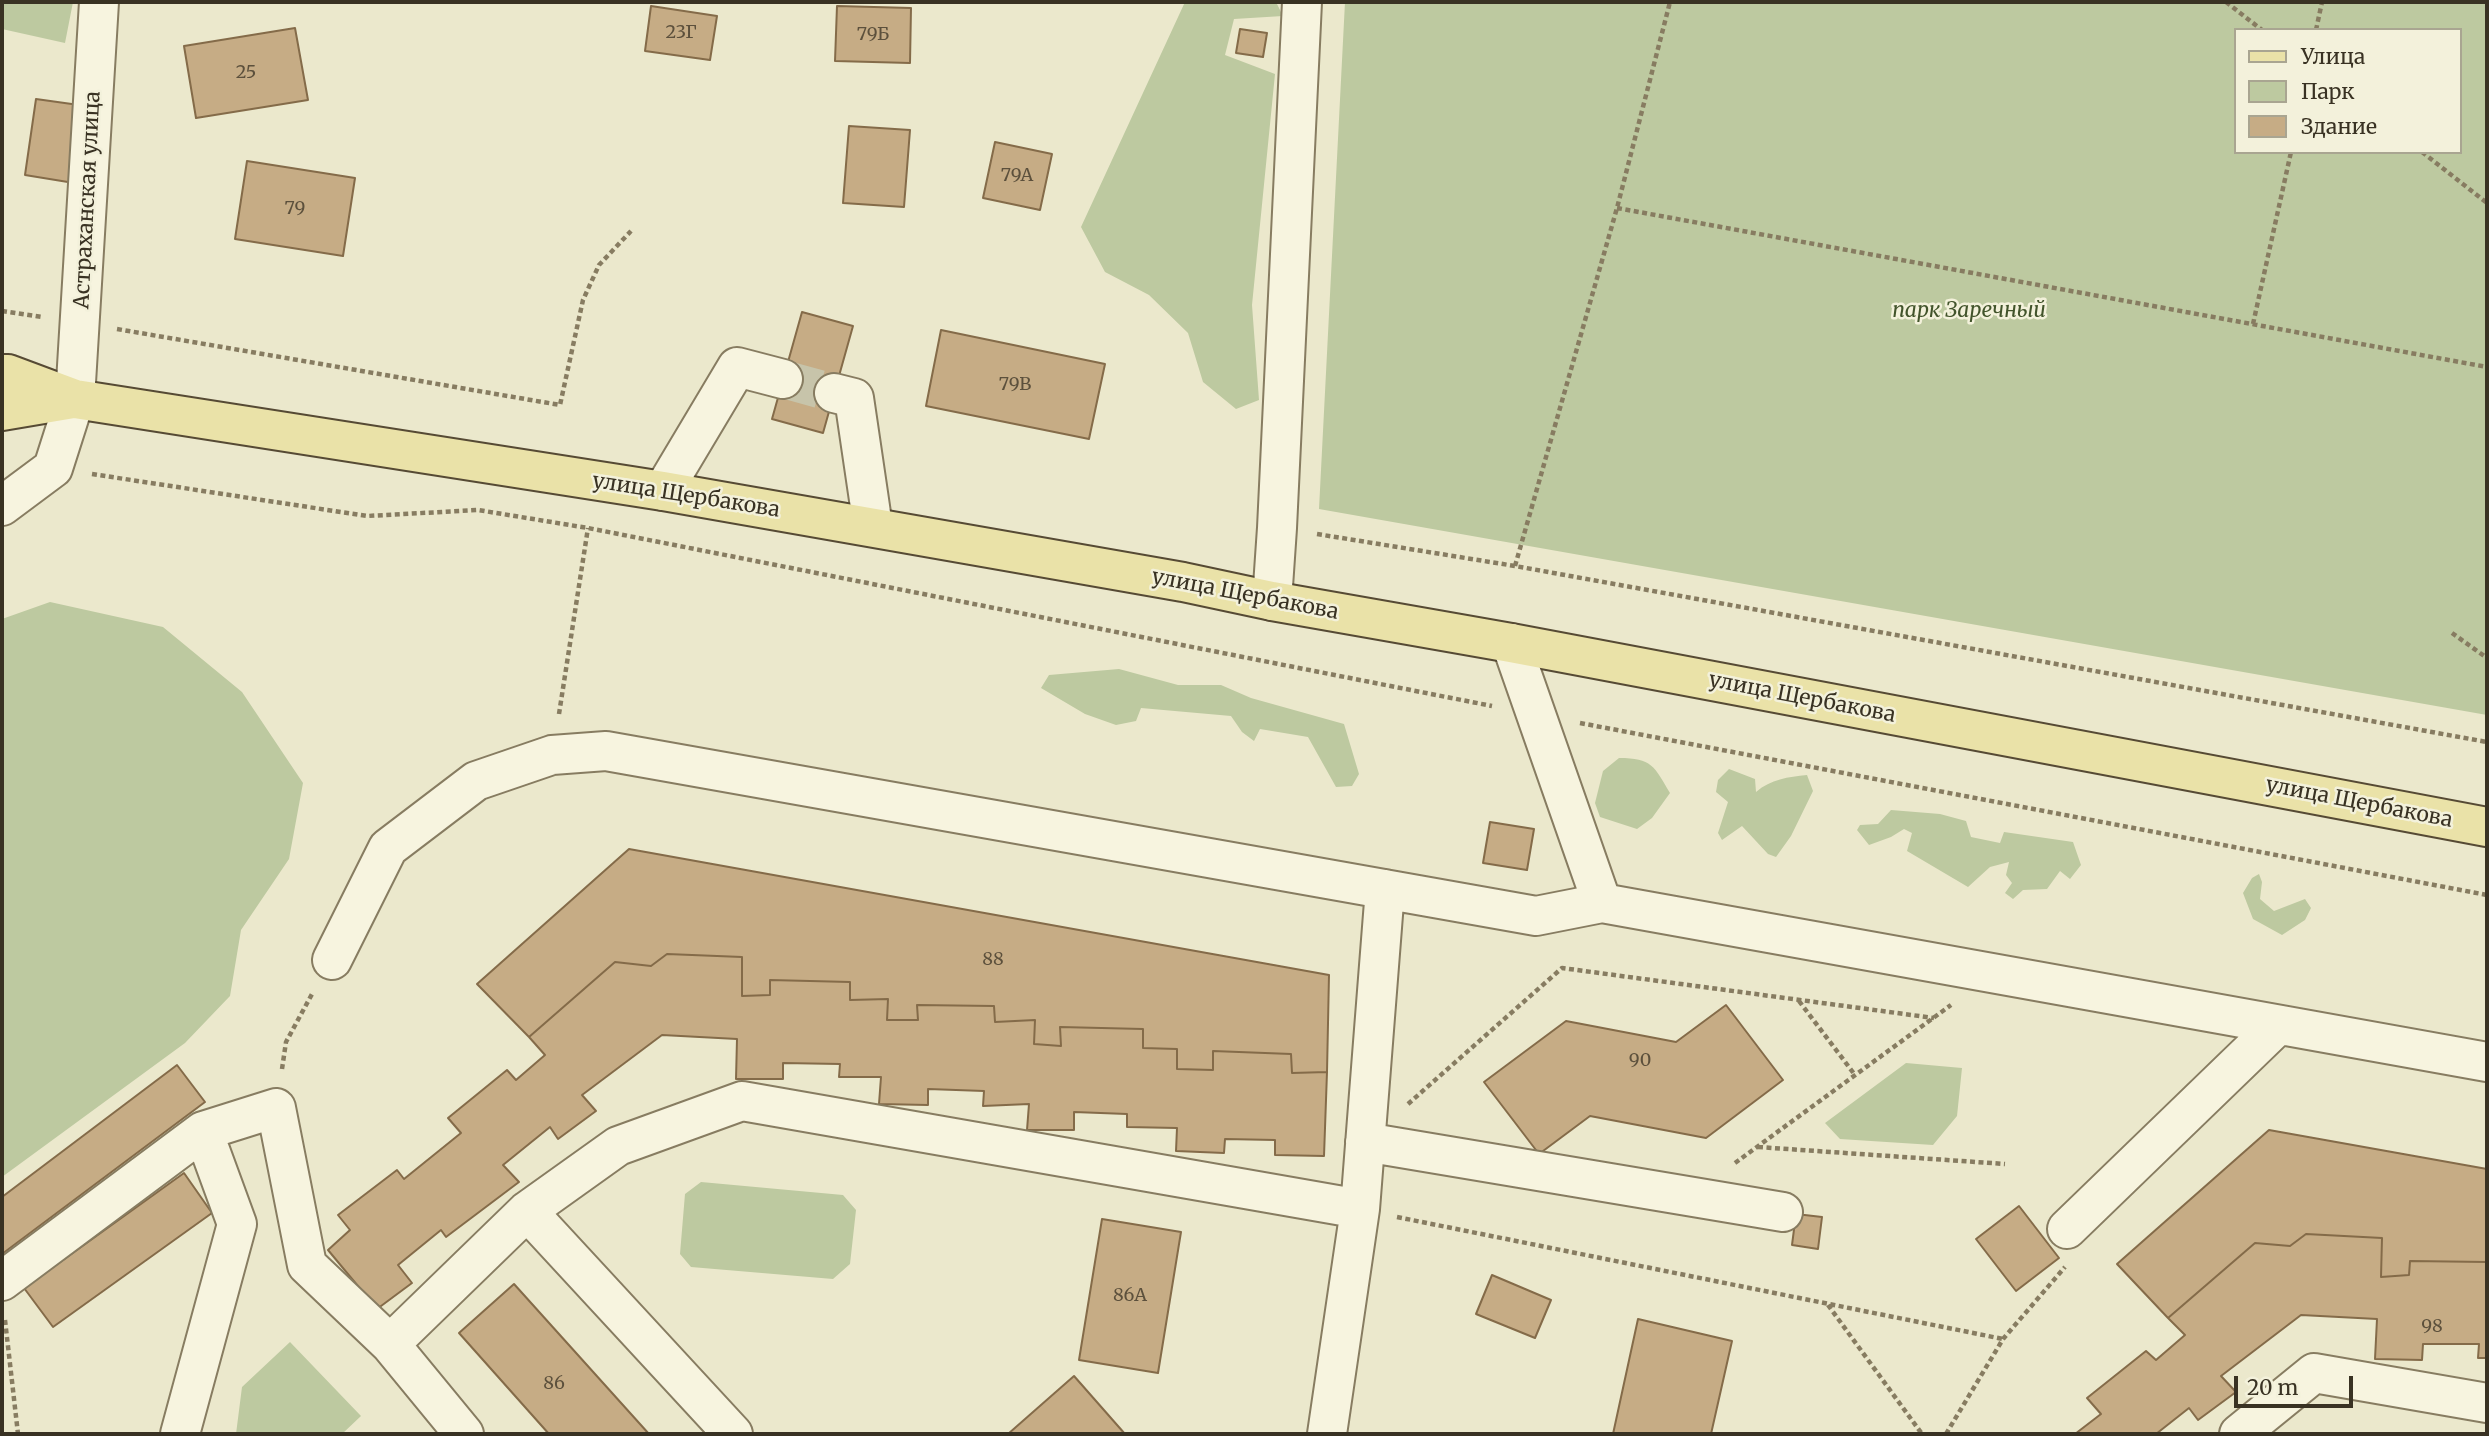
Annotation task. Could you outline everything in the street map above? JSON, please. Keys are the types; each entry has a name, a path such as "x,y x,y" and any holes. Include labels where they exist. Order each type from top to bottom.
{"main road":[{"name":"улица Щербакова","path":"3,383 75,399 663,491 1183,582 1272,601 1511,643 2487,827"}],"street":[{"name":"Астраханская улица","path":"53,468 75,399 99,2"},
{"path":"1272,601 1302,2"},
{"path":"663,491 737,367 783,379"},
{"path":"834,393 854,398 873,527"},
{"path":"2,506 53,468"},
{"path":"1511,643 1602,903"},
{"path":"331,960 388,848 476,781 552,755 606,751 1536,916 1602,903 2487,1062"},
{"path":"1327,1434 1360,1209 1385,889"},
{"path":"2067,1229 2278,1025"},
{"path":"390,1344 527,1211 618,1146 742,1101 1360,1209"},
{"path":"3,1295 203,1131 276,1108 307,1265 390,1344 464,1434"},
{"path":"180,1434 237,1224 203,1131"},
{"path":"1365,1142 1783,1212"},
{"path":"527,1211 733,1434"},
{"path":"2239,1434 2314,1373 2487,1403"}],"path":[{"path":"1515,566 1617,208 1670,2"},
{"path":"2225,2 2260,28"},
{"path":"2316,28 2322,2"},
{"path":"2253,324 2291,154"},
{"path":"2425,154 2487,203"},
{"path":"1617,208 2487,367"},
{"path":"2,311 561,405 583,300 599,265 631,231"},
{"path":"53,468 366,516 478,510 588,528 552,755"},
{"path":"1277,528 1515,566 2487,742"},
{"path":"2452,633 2487,658"},
{"path":"276,1108 286,1042 331,960"},
{"path":"1365,1142 1562,968 1934,1018"},
{"path":"1689,1196 1995,974"},
{"path":"1798,1000 1856,1075"},
{"path":"1757,1147 2005,1164"},
{"path":"1360,1209 2003,1339"},
{"path":"1946,1434 2003,1339 2082,1248 2067,1229"},
{"path":"3,1295 18,1434"},
{"path":"1828,1304 1922,1434"}],"green space":[{"path":"2,2 73,2 65,43 2,29"},
{"path":"1185,2 1276,2 1283,16 1234,19 1225,55 1275,74 1252,305 1259,400 1236,409 1203,382 1188,333 1149,295 1105,272 1081,227"},
{"name":"парк Заречный","path":"1345,2 2487,2 2487,715 1319,509"},
{"path":"50,602 163,627 242,692 303,783 289,859 241,930 230,996 185,1043 2,1177 2,619"},
{"path":"1119,669 1178,685 1221,685 1251,698 1344,724 1359,774 1352,786 1336,787 1308,737 1260,729 1254,741 1242,732 1231,716 1141,708 1136,721 1116,725 1085,714 1041,688 1049,675"},
{"path":"1619,758 1630,758 1651,765 1670,793 1652,818 1637,829 1600,817 1595,803 1603,771"},
{"path":"1729,769 1755,779 1756,792 1774,781 1807,775 1813,791 1791,836 1776,857 1768,854 1742,826 1722,840 1718,833 1728,802 1716,792 1718,780"},
{"path":"1891,810 1940,814 1966,821 1971,837 2000,843 2004,832 2073,842 2081,865 2070,879 2060,871 2047,889 2023,890 2013,899 2005,893 2012,883 2006,875 2009,862 1990,867 1968,887 1907,851 1912,833 1904,829 1869,845 1857,830 1860,825 1878,824"},
{"path":"2259,874 2262,882 2260,899 2274,911 2305,899 2311,908 2305,920 2282,935 2253,919 2243,893 2252,878"},
{"path":"1906,1063 1962,1068 1957,1116 1933,1145 1840,1139 1825,1123"},
{"path":"701,1182 843,1195 856,1210 850,1264 833,1279 691,1267 680,1254 685,1194"},
{"path":"290,1342 361,1416 342,1434 236,1434 242,1387"}],"building":[{"path":"651,6 717,16 710,60 645,51"},
{"path":"837,6 911,8 910,63 835,61"},
{"path":"295,28 308,100 196,118 184,46"},
{"path":"1240,29 1267,33 1263,57 1236,53"},
{"path":"36,99 86,106 74,183 25,175"},
{"path":"849,126 910,130 904,207 843,203"},
{"path":"995,142 1052,154 1040,210 983,198"},
{"path":"247,161 355,178 343,256 235,239"},
{"path":"802,312 853,326 823,433 772,419"},
{"path":"941,330 1105,364 1089,439 926,406"},
{"path":"1490,822 1534,829 1527,870 1483,863"},
{"path":"629,849 1329,975 1327,1072 1292,1073 1291,1054 1213,1051 1213,1070 1177,1069 1177,1049 1143,1048 1143,1029 1060,1027 1061,1046 1034,1044 1035,1020 995,1022 994,1006 917,1005 918,1020 887,1020 888,999 850,1000 850,982 770,980 770,995 742,996 742,957 667,954 651,966 615,962 529,1037 477,984"},
{"path":"667,954 742,957 742,996 770,995 770,980 850,982 850,1000 888,999 887,1020 918,1020 917,1005 994,1006 995,1022 1035,1020 1034,1044 1061,1046 1060,1027 1143,1029 1143,1048 1177,1049 1177,1069 1213,1070 1213,1051 1291,1054 1292,1073 1327,1072 1324,1156 1275,1155 1275,1140 1225,1139 1224,1153 1176,1151 1177,1128 1127,1127 1127,1114 1074,1112 1074,1130 1027,1130 1029,1104 983,1106 984,1091 928,1089 928,1105 879,1104 881,1077 839,1077 840,1064 783,1063 783,1079 736,1079 737,1039 662,1035 582,1095 596,1111 558,1139 550,1127 503,1165 519,1182 446,1237 441,1230 398,1265 412,1283 377,1309 328,1250 350,1230 338,1215 397,1170 404,1179 461,1133 448,1118 507,1070 516,1080 545,1055 529,1037 615,962 651,966"},
{"path":"1726,1005 1783,1080 1706,1138 1590,1116 1539,1154 1484,1082 1566,1021 1676,1042"},
{"path":"177,1065 205,1102 2,1254 2,1197"},
{"path":"2269,1130 2487,1169 2487,1262 2410,1261 2409,1275 2381,1277 2382,1238 2306,1234 2290,1246 2255,1243 2168,1318 2117,1264"},
{"path":"184,1173 212,1213 53,1327 24,1288"},
{"path":"2019,1206 2059,1258 2016,1291 1976,1239"},
{"path":"1796,1214 1822,1217 1818,1249 1792,1245"},
{"path":"1102,1219 1181,1232 1158,1373 1079,1360"},
{"path":"2306,1234 2382,1238 2381,1277 2409,1275 2410,1261 2487,1262 2487,1358 2478,1358 2479,1344 2423,1344 2422,1360 2375,1359 2377,1319 2301,1315 2221,1376 2236,1392 2198,1420 2189,1408 2156,1434 2075,1434 2101,1414 2087,1398 2146,1351 2156,1360 2185,1335 2168,1318 2255,1243 2290,1246"},
{"path":"1492,1275 1551,1300 1535,1338 1476,1314"},
{"path":"514,1284 649,1434 549,1434 459,1333"},
{"path":"1638,1319 1732,1341 1711,1434 1613,1434"},
{"path":"1074,1376 1125,1434 1008,1434"}],"tunnel":[{"path":"783,379 834,393"}]}
